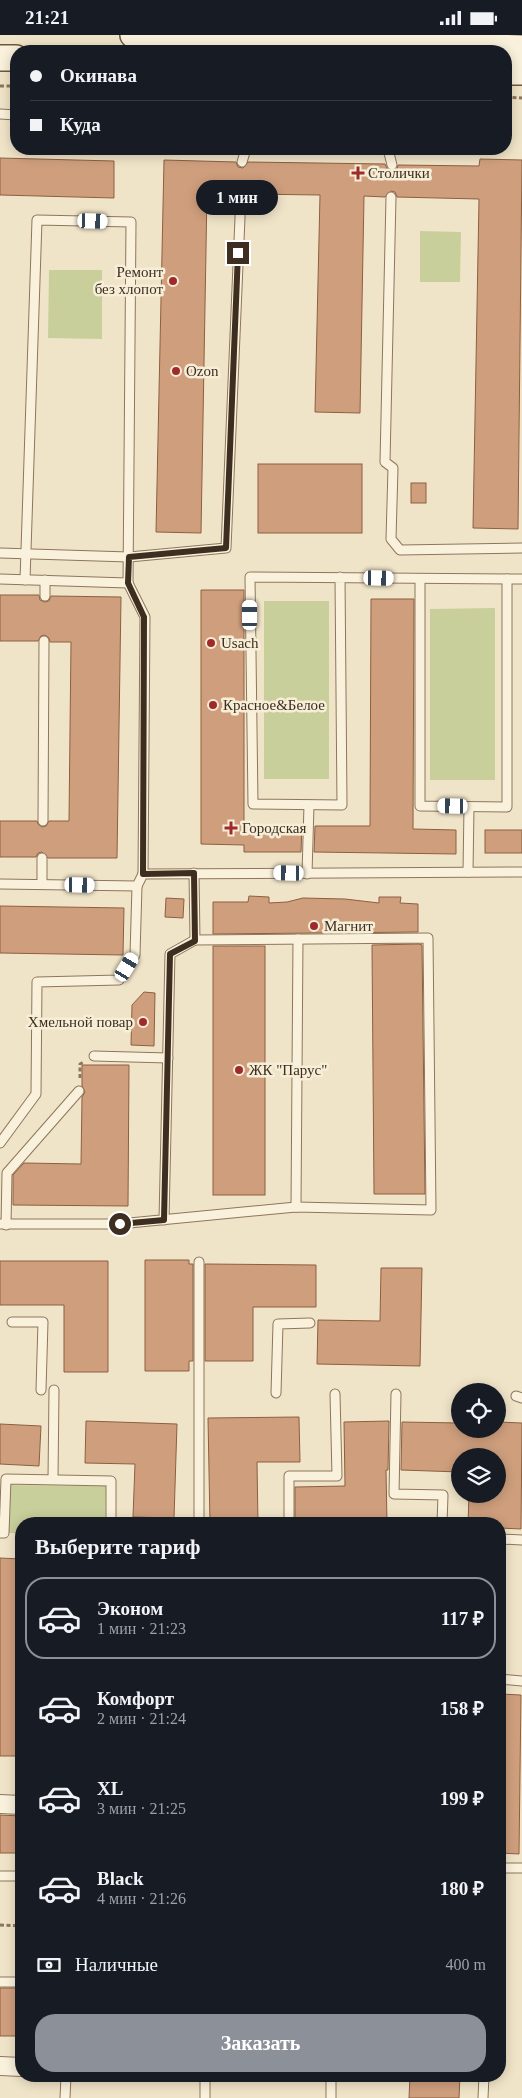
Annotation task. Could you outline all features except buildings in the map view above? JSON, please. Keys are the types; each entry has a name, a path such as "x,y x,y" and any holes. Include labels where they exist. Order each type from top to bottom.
{"main road":[{"path":"133,35 432,45"}],"street":[{"path":"0,1804 15,1805"},
{"path":"0,2066 15,2067"}],"lane":[{"path":"242,162 244,155"},
{"path":"390,155 392,165"},
{"path":"0,553 129,557 226,548 241,194"},
{"path":"391,197 385,462 393,468 391,539 400,550 522,548"},
{"path":"0,1143 36,1094 37,982 119,980 135,955 136,886 143,874 144,617 128,583 131,222 37,220 26,580"},
{"path":"340,577 342,805 253,804 250,577 340,577 420,579 522,579"},
{"path":"0,579 128,583"},
{"path":"420,579 420,806 506,807 506,579"},
{"path":"45,580 45,596"},
{"path":"43,821 44,641"},
{"path":"307,874 309,805"},
{"path":"468,872 469,807"},
{"path":"42,857 42,884"},
{"path":"143,874 522,872"},
{"path":"194,873 195,941"},
{"path":"0,884 136,886"},
{"path":"80,1091 7,1173 3,1225 120,1224 164,1220 296,1207 431,1211 428,938 195,941 170,954 164,1220"},
{"path":"296,1207 298,939"},
{"path":"94,1056 168,1058"},
{"path":"199,1262 199,1517"},
{"path":"12,1322 43,1322 41,1390"},
{"path":"276,1393 278,1324 310,1323"},
{"path":"53,1479 54,1390"},
{"path":"289,1517 289,1476 337,1476 335,1393"},
{"path":"396,1395 394,1493 443,1495 442,1517"},
{"path":"0,1533 4,1533 6,1479 111,1481 111,1517"},
{"path":"506,1539 522,1540"},
{"path":"506,1680 522,1681"},
{"path":"506,1867 522,1868"},
{"path":"0,1876 15,1876"},
{"path":"0,1982 15,1982"},
{"path":"65,2098 66,2082"},
{"path":"205,2082 205,2098"},
{"path":"331,2082 331,2098"},
{"path":"483,2098 484,2082"}],"path":[{"path":"80,1091 80,1064 94,1056"},
{"path":"0,1925 15,1926"}],"green space":[{"path":"420,231 461,232 460,282 420,282"},
{"path":"49,270 102,270 102,339 48,338"},
{"path":"264,601 329,601 329,779 264,779"},
{"path":"495,608 495,780 430,780 430,609"},
{"path":"10,1485 106,1486 105,1517 15,1517 15,1533 9,1533"}],"place":[{"name":"Столички","path":"358,173"},
{"name":"Ремонт без хлопот","path":"173,281"},
{"name":"Ozon","path":"176,371"},
{"name":"Usach","path":"211,643"},
{"name":"Красное&Белое","path":"213,705"},
{"name":"Городская","path":"231,828"},
{"name":"Магнит","path":"314,926"},
{"name":"Хмельной повар","path":"143,1022"},
{"name":"ЖК \"Парус\"","path":"239,1070"}],"route":[{"path":"120,1224 164,1220 170,954 195,941 194,873 143,874 144,617 128,583 129,557 226,548 238,253"}]}
